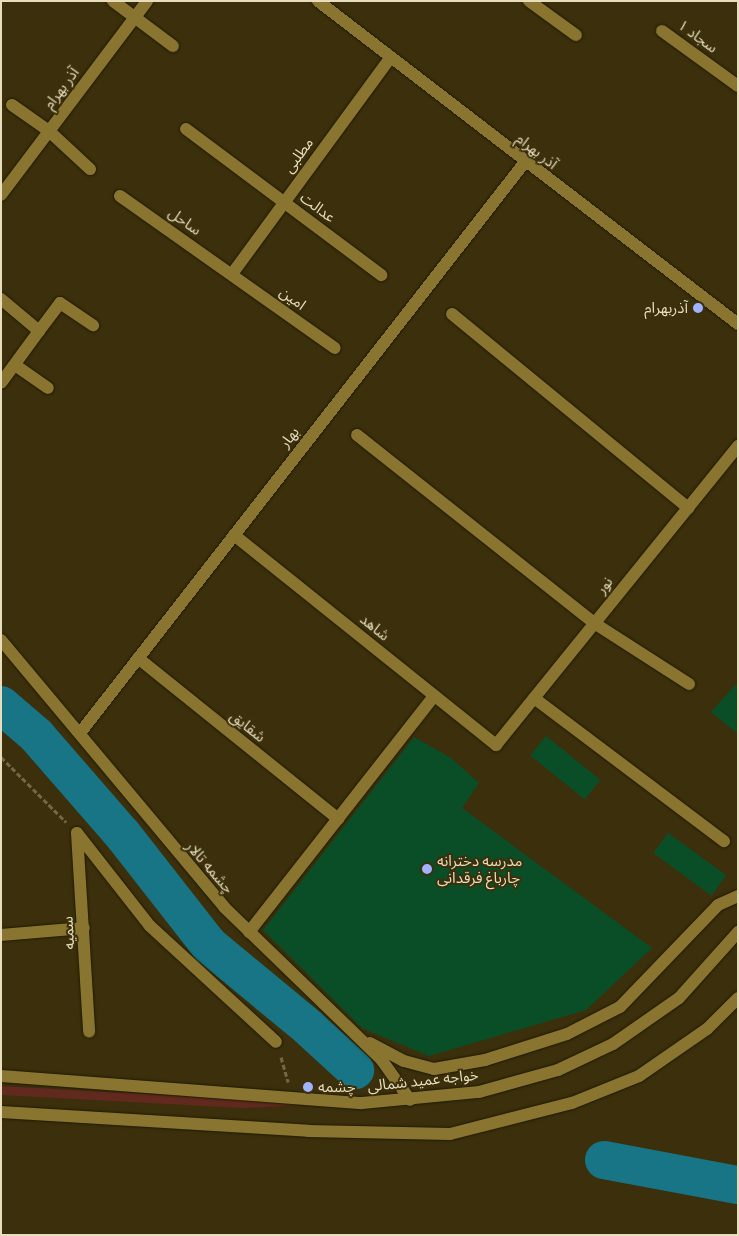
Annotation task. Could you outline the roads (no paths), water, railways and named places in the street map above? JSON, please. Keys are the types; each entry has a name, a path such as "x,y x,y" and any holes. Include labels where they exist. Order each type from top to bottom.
{"street":[{"path":"113,1 173,46"},
{"name":"آذر بهرام","path":"1,194 147,1"},
{"path":"529,1 576,36"},
{"name":"آذر بهرام","path":"322,2 525,162 738,324"},
{"name":"سجاد ۱","path":"662,31 738,86"},
{"name":"مطلبی","path":"232,274 391,57"},
{"path":"12,105 49,131 90,169"},
{"name":"عدالت","path":"186,129 381,275"},
{"name":"بهار","path":"80,733 525,162"},
{"name":"ساحل","path":"120,196 232,274"},
{"name":"امین","path":"232,274 335,348"},
{"path":"1,298 39,331"},
{"path":"1,383 60,303 93,324"},
{"path":"452,314 688,508"},
{"path":"15,365 48,388"},
{"path":"356,435 594,623 689,684"},
{"name":"نور","path":"496,745 738,446"},
{"name":"شاهد","path":"234,535 496,745"},
{"name":"چشمه تالار","path":"1,640 80,733 175,852 249,932 381,1059 410,1100"},
{"name":"شقایق","path":"138,658 338,819"},
{"path":"249,932 434,696"},
{"path":"534,698 724,841"},
{"name":"سمیه","path":"89,1032 77,833 150,926 276,1042"},
{"path":"359,1038 404,1061 434,1069 485,1060 567,1034 620,1007 718,905 738,896"},
{"path":"1,935 84,928"},
{"name":"خواجه عمید شمالی","path":"1,1076 362,1103 480,1092 558,1070 613,1044 678,998 738,932"},
{"path":"1,1112 308,1131 450,1134 572,1103 639,1076 707,1029 738,998"}],"waterway":[{"path":"1,705 36,735 123,835 209,945 308,1027 355,1070"},
{"path":"604,1160 738,1185"}],"place":[{"name":"آذربهرام","path":"698,308"},
{"name":"مدرسه دخترانه چارباغ فرقدانی","path":"427,869"},
{"name":"چشمه","path":"308,1087"}]}
